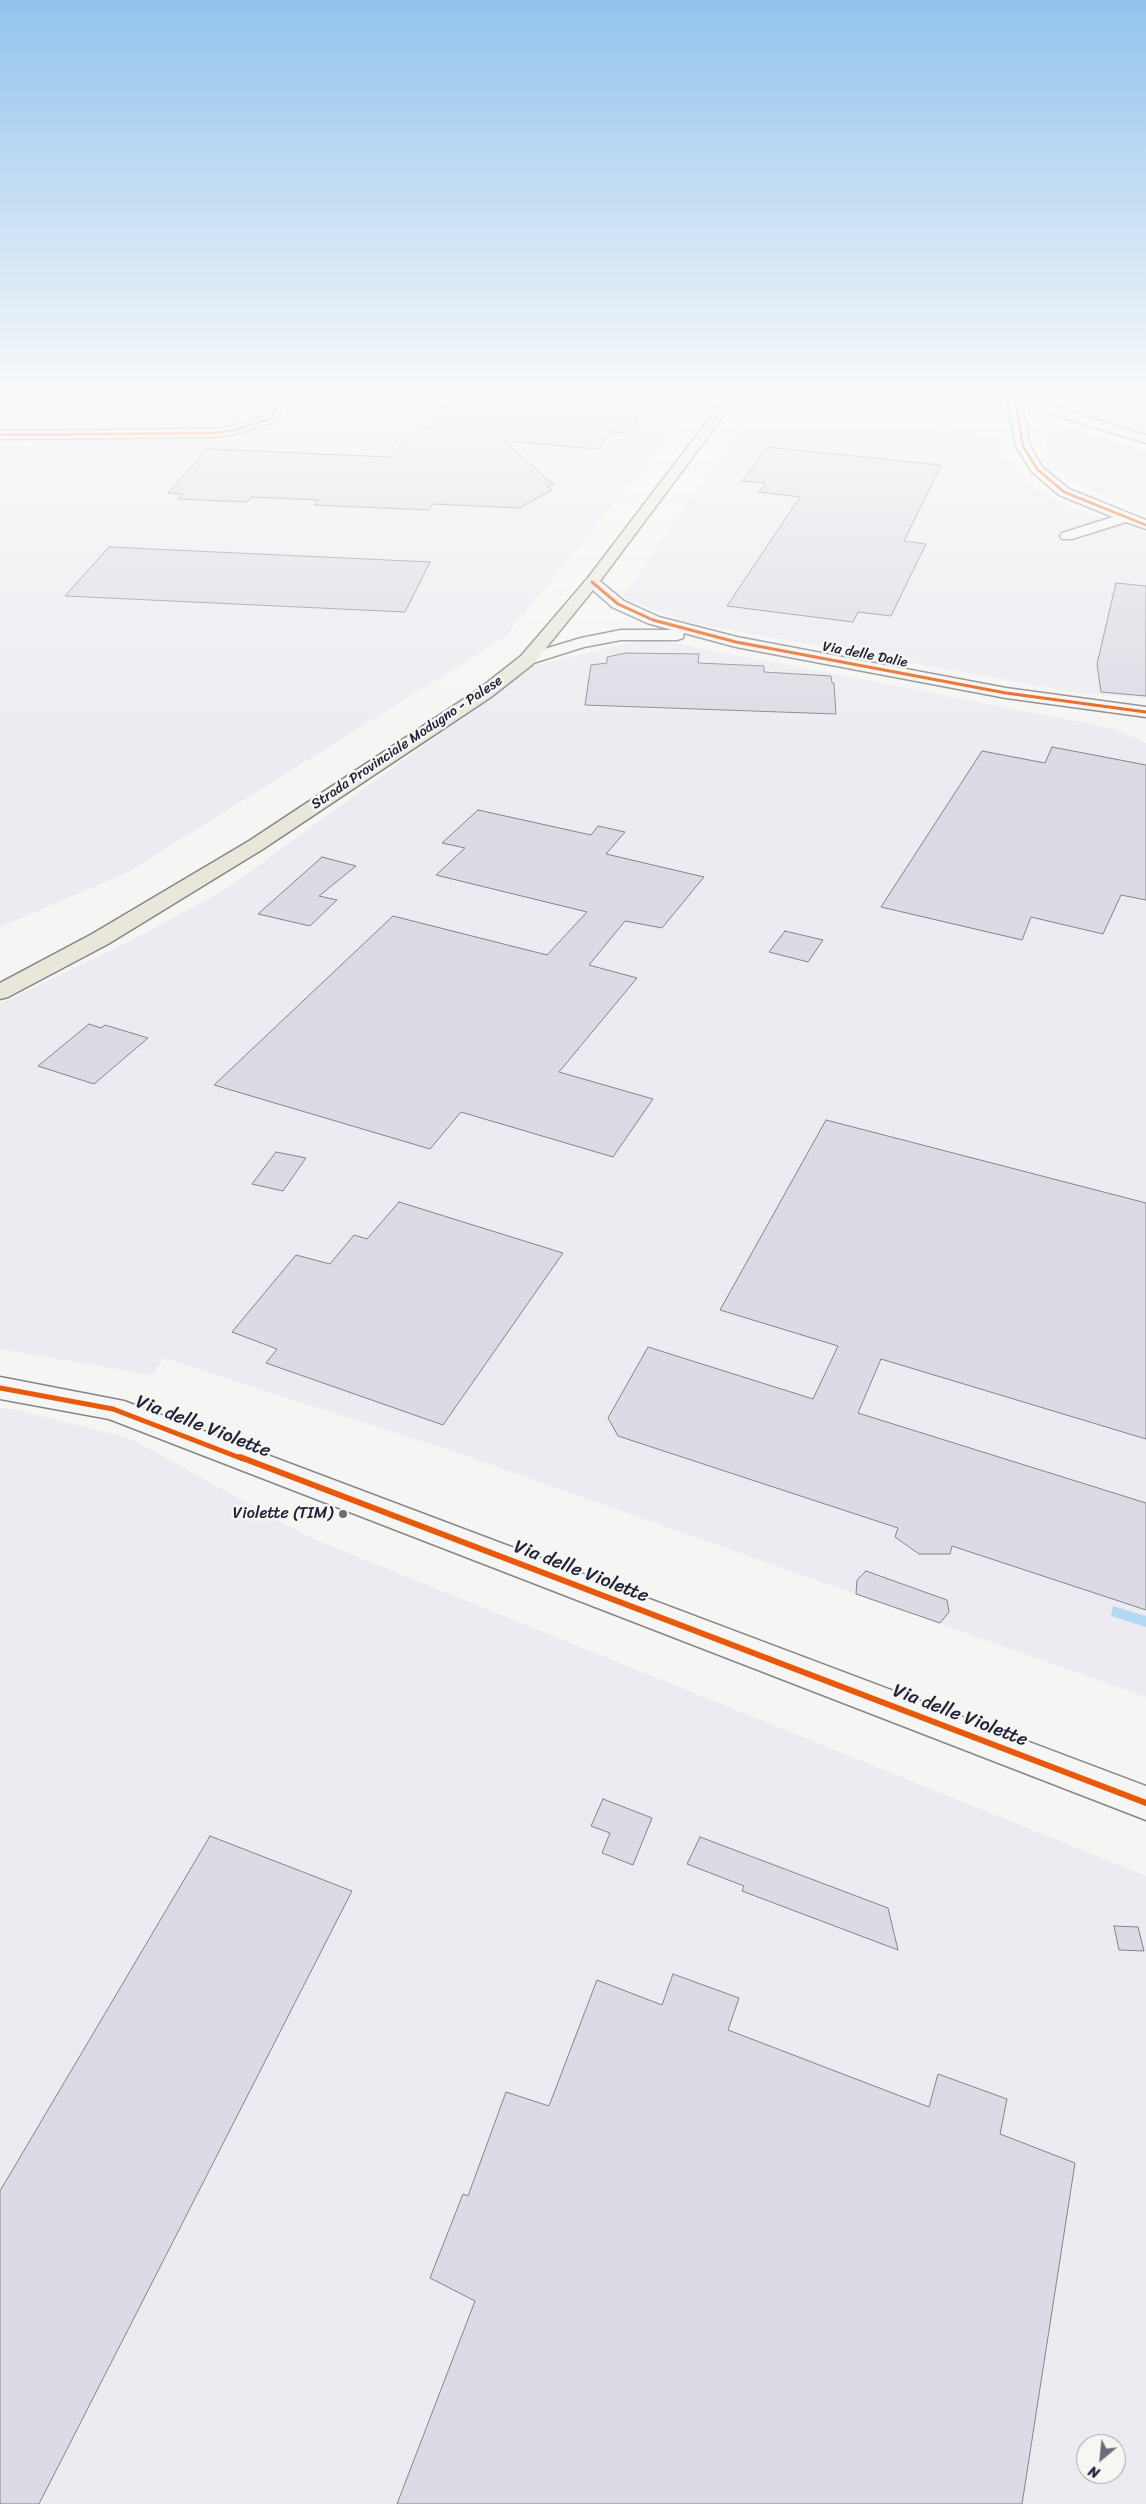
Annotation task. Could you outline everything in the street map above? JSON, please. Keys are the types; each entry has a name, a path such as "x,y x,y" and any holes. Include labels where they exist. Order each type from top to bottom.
{"main road":[{"name":"Strada Provinciale Modugno - Palese","path":"0,977 85,932 241,840 476,679 506,656 533,631 623,515"},
{"name":"Strada Provinciale Modugno - Palese","path":"0,992 100,939 256,845 485,693 527,660 592,582 643,515"}],"street":[{"path":"1117,515 1146,526"},
{"path":"1067,536 1124,518"},
{"name":"Via delle Dalie","path":"592,582 618,604 653,620 736,642 1006,692 1146,712"},
{"path":"527,660 581,643 622,635 672,634 736,642"},
{"name":"Via delle Violette","path":"0,1388 113,1409 1146,1803"}],"shaded area":[{"path":"0,515 605,515 505,637 128,872 0,927"},
{"path":"680,515 1095,515 1146,533 1146,698 1078,693 686,622 625,599 623,596"},
{"path":"648,638 1112,728 1146,743 1146,1697 458,1453 164,1358 152,1375 0,1349 0,1004 130,941 223,891 533,666"},
{"path":"0,1408 16,1410 129,1438 311,1538 1146,1876 1146,2504 0,2504"}],"water":[{"path":"1113,1606 1146,1616 1146,1627 1111,1616"}],"building":[{"path":"788,515 917,515 904,541 926,544 891,616 858,612 853,622 727,606"},
{"path":"109,547 430,562 405,612 65,596"},
{"path":"1116,583 1146,586 1146,696 1101,692 1097,664"},
{"path":"626,653 699,654 698,663 764,666 764,672 831,676 832,683 834,683 836,714 585,705 591,665 607,663 607,657"},
{"path":"1052,747 1146,765 1146,900 1121,895 1103,934 1031,917 1022,940 881,907 982,751 1045,763"},
{"path":"478,810 591,835 598,826 625,832 606,854 704,877 662,928 625,921 589,965 637,978 559,1072 653,1099 613,1157 461,1112 430,1149 214,1085 393,916 547,955 587,912 436,875 465,848 442,843"},
{"path":"322,857 356,866 319,896 337,900 310,926 258,914"},
{"path":"785,931 823,940 808,962 769,952"},
{"path":"89,1024 101,1028 105,1025 148,1038 94,1084 38,1066"},
{"path":"826,1120 1146,1203 1146,1439 881,1359 858,1413 1146,1503 1146,1610 952,1546 950,1554 919,1554 895,1537 898,1528 618,1436 608,1418 648,1347 813,1399 838,1346 720,1310"},
{"path":"276,1152 306,1158 283,1191 252,1184"},
{"path":"399,1202 563,1253 443,1425 266,1363 277,1349 232,1332 296,1255 330,1264 354,1235 367,1239"},
{"path":"866,1571 947,1600 949,1612 940,1623 856,1594 857,1580"},
{"path":"603,1799 652,1818 633,1865 602,1853 610,1833 591,1826"},
{"path":"210,1836 352,1891 39,2504 0,2504 0,2191"},
{"path":"700,1837 888,1908 898,1950 742,1891 744,1886 687,1864"},
{"path":"1114,1926 1138,1927 1144,1951 1119,1950"},
{"path":"673,1974 739,1998 728,2030 929,2107 938,2074 1007,2099 1000,2134 1075,2163 1022,2504 397,2504 475,2301 430,2278 463,2194 468,2196 506,2092 549,2106 597,1980 662,2005"}],"cycle path":[{"path":"1121,515 1146,525"},
{"path":"592,582 618,604 653,620 736,642 1006,693 1146,712"},
{"path":"0,1388 113,1409 1146,1803"}],"place":[{"name":"Violette (TIM)","path":"343,1514"}]}
